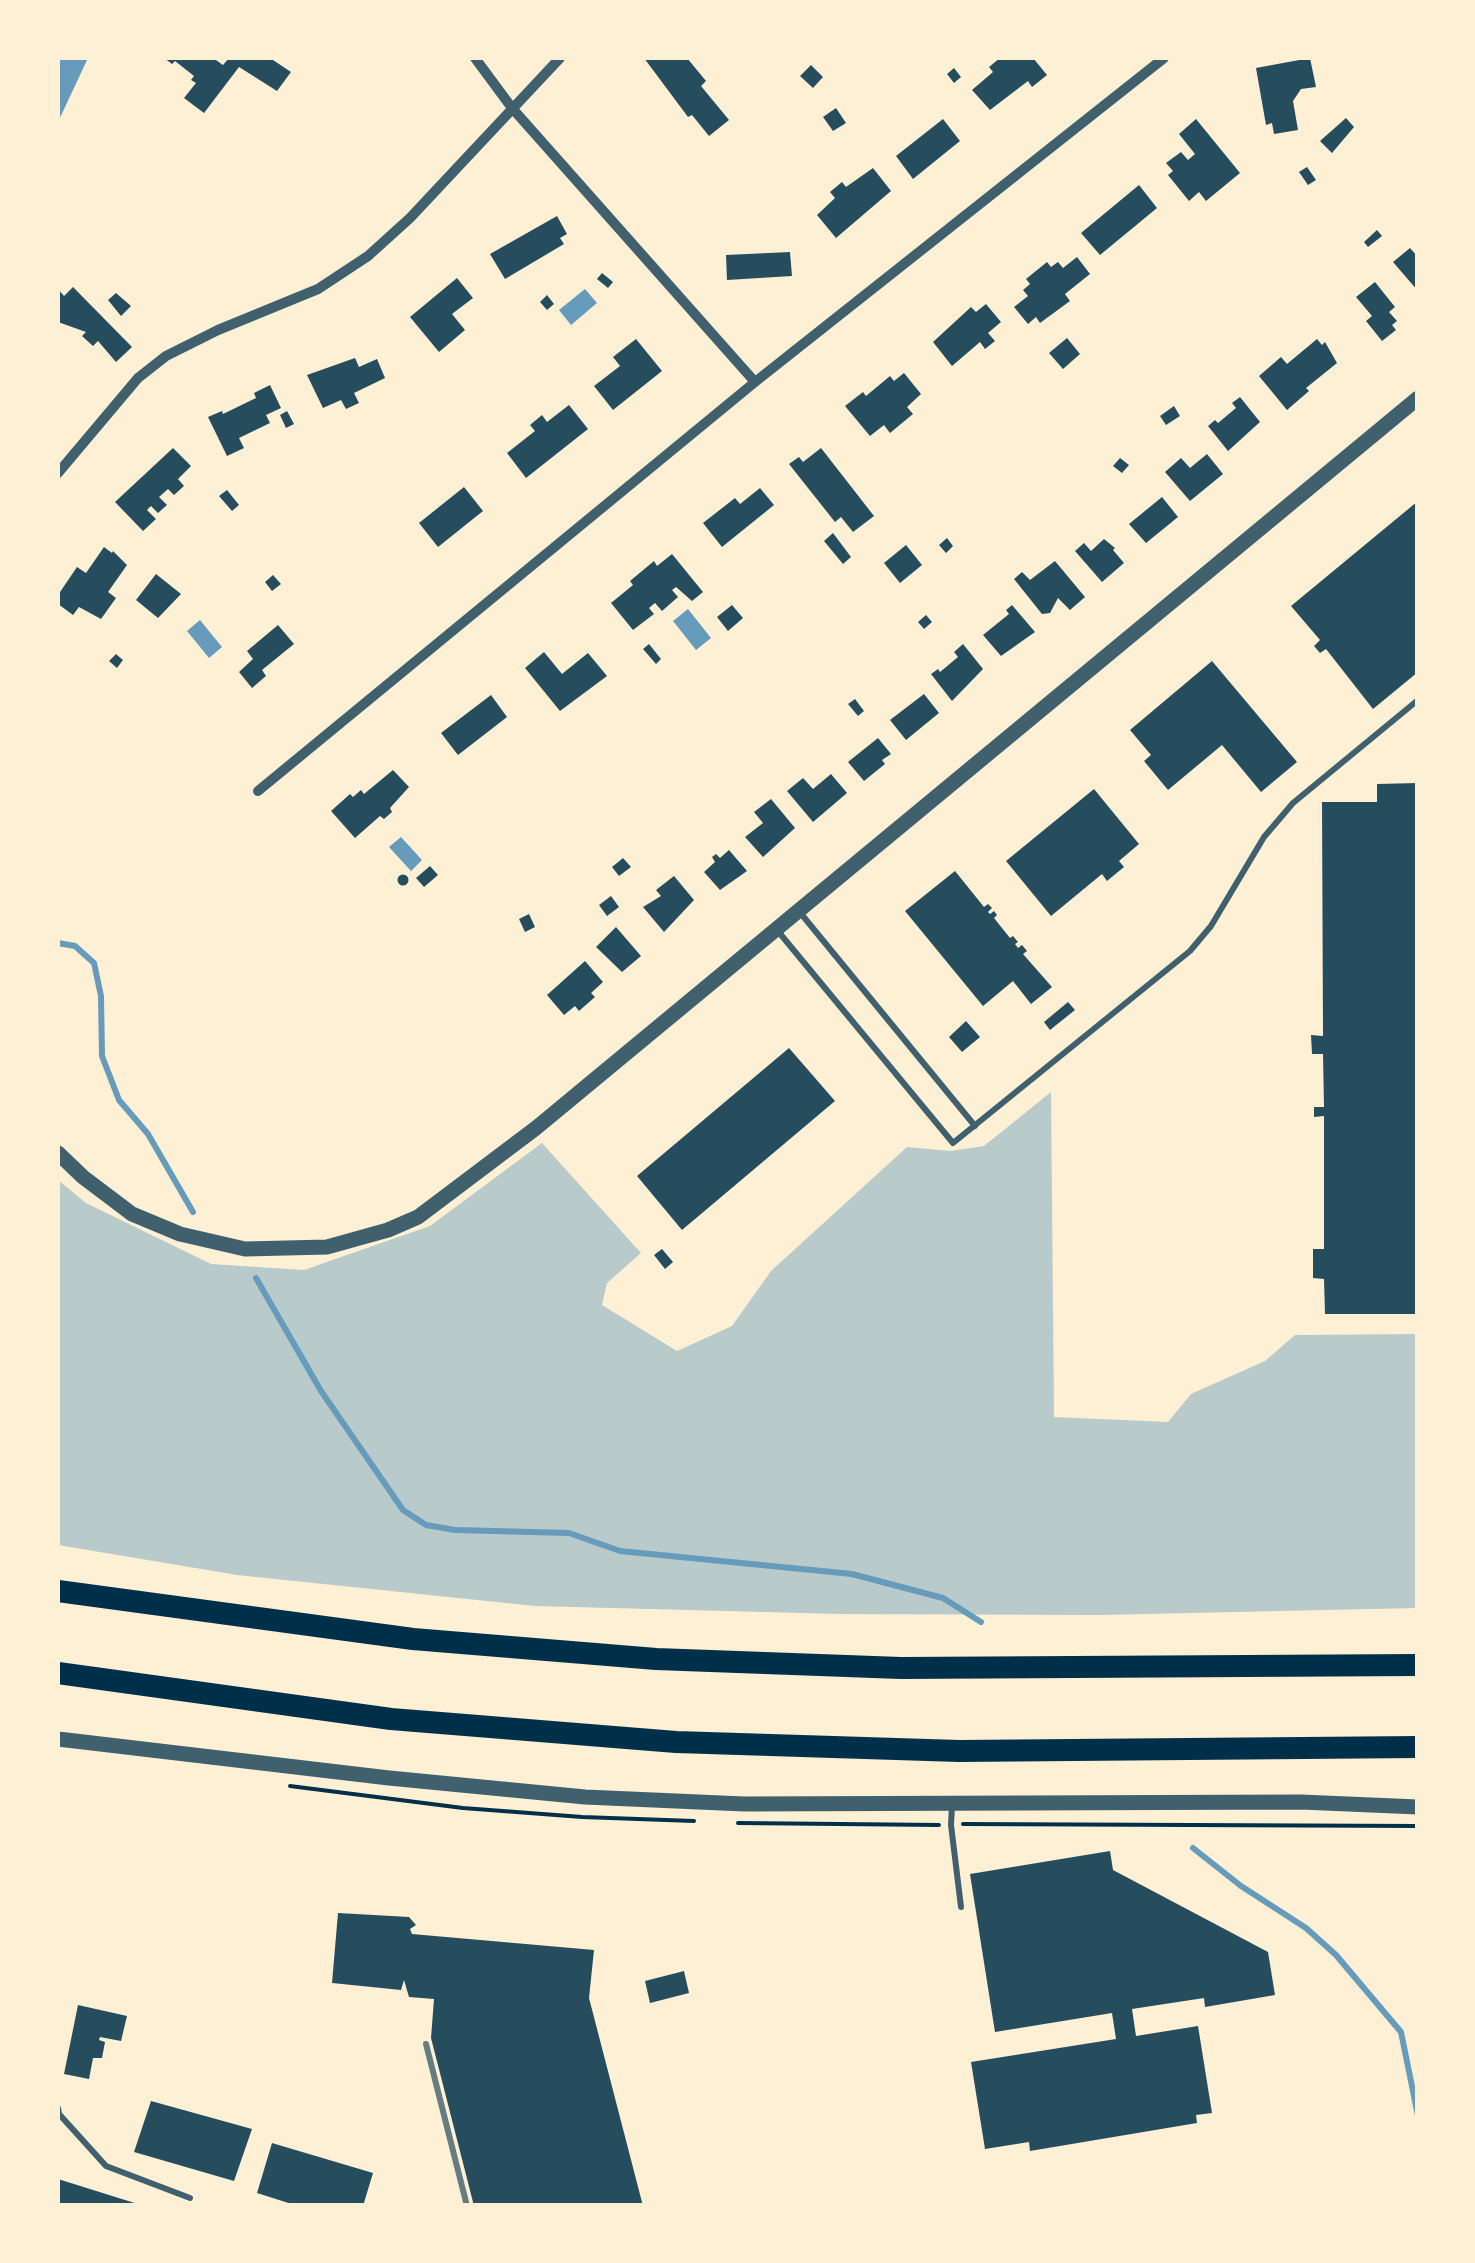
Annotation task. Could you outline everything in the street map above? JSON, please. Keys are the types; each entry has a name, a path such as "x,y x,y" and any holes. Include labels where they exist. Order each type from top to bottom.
{"highway":[{"path":"58,1591 413,1639 656,1659 901,1668 1418,1666"},
{"path":"58,1674 391,1719 676,1742 959,1751 1418,1747"}],"street":[{"path":"475,58 512,108 755,382"},
{"path":"58,472 138,378 166,356 318,289 368,256 410,218 560,58"},
{"path":"258,790 755,382 1164,58"},
{"path":"58,1153 132,1214 180,1234 245,1248 327,1247 418,1217 478,1174 1418,398"},
{"path":"58,1739 584,1797 744,1804 1282,1802 1418,1807"}],"lane":[{"path":"776,929 954,1143 1190,951 1211,926 1264,837 1293,803 1418,700"},
{"path":"798,910 974,1126"},
{"path":"58,1739 58,1750"},
{"path":"952,1804 961,1907"},
{"path":"58,2108 59,2114 106,2166 190,2198"}],"path":[{"path":"548,1813 703,1821"},
{"path":"779,1824 909,1824"},
{"path":"989,1824 1418,1826"}],"shaded area":[{"path":"1051,1092 1054,1417 1168,1422 1191,1394 1265,1361 1295,1335 1417,1334 1417,1608 1099,1615 840,1614 535,1606 237,1575 58,1545 58,1180 86,1203 211,1264 304,1270 430,1226 542,1143 641,1253 607,1283 602,1305 677,1351 732,1326 771,1271 907,1147 950,1151 984,1146"}],"water":[{"path":"58,58 88,58 58,122"},
{"path":"585,289 597,303 571,325 559,310"},
{"path":"688,609 711,638 696,650 673,621"},
{"path":"200,620 222,647 209,658 187,631"},
{"path":"401,837 422,860 411,871 389,847"}],"building":[{"path":"164,58 213,58 223,65 229,58 270,58 291,72 277,91 239,67 204,113 184,98 196,83 191,80 194,76 175,61 172,64"},
{"path":"644,58 687,58 706,81 701,86 729,120 709,136 692,115 688,117"},
{"path":"1000,58 1033,58 1047,75 1032,87 1028,81 990,110 972,90 993,72 989,67"},
{"path":"1310,58 1316,87 1301,89 1293,101 1298,130 1274,134 1272,123 1266,125 1256,68"},
{"path":"811,65 823,77 813,88 800,76"},
{"path":"954,68 961,77 954,83 947,74"},
{"path":"836,108 846,123 833,131 823,117"},
{"path":"1346,118 1354,127 1332,153 1320,141"},
{"path":"943,119 960,141 913,179 896,156"},
{"path":"1196,119 1240,173 1206,201 1199,192 1189,201 1168,175 1173,171 1166,163 1181,152 1188,160 1195,154 1179,134"},
{"path":"1307,167 1316,180 1308,185 1299,172"},
{"path":"873,168 891,191 836,238 817,215 835,198 830,192 842,182 846,187"},
{"path":"1139,185 1157,208 1100,255 1081,233"},
{"path":"557,216 567,234 560,238 564,244 505,279 490,254"},
{"path":"1377,230 1382,236 1368,247 1364,242"},
{"path":"1410,248 1418,257 1418,291 1393,262"},
{"path":"790,252 792,276 727,280 726,255"},
{"path":"1077,257 1090,274 1065,294 1070,301 1040,323 1036,317 1028,324 1014,307 1028,296 1023,290 1030,284 1026,279 1047,262 1051,267 1058,262 1063,268"},
{"path":"602,273 613,282 608,288 597,279"},
{"path":"457,278 473,298 452,314 465,330 439,352 410,317"},
{"path":"1375,282 1395,307 1389,312 1397,321 1392,325 1396,330 1382,341 1366,321 1372,316 1356,297"},
{"path":"73,287 132,347 116,362 98,341 93,346 82,336 86,332 58,322 58,289 64,296"},
{"path":"116,293 131,306 121,316 108,300"},
{"path":"547,295 554,304 547,310 540,302"},
{"path":"986,304 1001,322 988,333 995,341 985,349 980,342 952,366 933,342 971,307 976,312"},
{"path":"1067,338 1080,354 1063,369 1049,353"},
{"path":"636,339 662,371 613,410 594,386 620,366 613,357"},
{"path":"1317,339 1322,345 1325,342 1337,363 1306,388 1309,391 1287,410 1259,376 1281,357 1287,364"},
{"path":"355,358 359,367 377,359 385,378 354,393 359,403 346,409 341,400 323,408 307,375"},
{"path":"904,373 921,394 907,407 913,414 890,433 884,425 870,436 845,406 863,392 866,396 890,376 894,381"},
{"path":"270,385 281,408 266,415 270,423 239,438 244,448 227,456 208,417 256,398 254,393"},
{"path":"1240,397 1260,422 1228,451 1208,426 1236,408 1232,403"},
{"path":"569,405 588,429 526,478 507,453 535,431 530,425 542,415 547,422"},
{"path":"1174,406 1180,416 1166,425 1160,416"},
{"path":"287,411 294,424 286,428 280,415"},
{"path":"173,448 191,466 178,479 184,486 174,495 168,489 159,497 167,505 158,513 151,506 147,510 156,519 143,531 115,502"},
{"path":"821,448 874,516 853,532 841,517 835,522 789,464 799,457 803,462"},
{"path":"1207,454 1223,474 1190,501 1165,472 1181,458 1190,468"},
{"path":"1120,458 1129,465 1122,473 1113,466"},
{"path":"464,487 483,511 438,547 419,523"},
{"path":"760,488 774,505 722,547 703,523 735,498 740,504"},
{"path":"227,490 239,505 232,511 219,496"},
{"path":"1162,497 1178,517 1146,543 1129,524"},
{"path":"1418,501 1418,672 1373,709 1326,649 1320,653 1314,646 1320,640 1291,606"},
{"path":"833,533 851,557 843,564 824,541"},
{"path":"947,538 953,546 946,553 939,545"},
{"path":"1104,539 1124,563 1102,582 1075,551 1084,543 1091,551"},
{"path":"906,545 922,565 900,583 884,563"},
{"path":"104,547 127,565 108,592 116,598 101,619 79,607 73,615 58,604 58,595 77,567 86,573"},
{"path":"672,554 703,592 692,601 676,587 672,590 678,597 662,611 655,603 649,608 654,614 633,630 611,603 654,561 657,566"},
{"path":"1055,561 1085,597 1070,610 1058,598 1050,613 1042,614 1014,579 1022,572 1030,580"},
{"path":"156,574 181,594 158,618 136,600"},
{"path":"273,575 281,584 272,591 265,582"},
{"path":"732,605 743,618 728,631 717,617"},
{"path":"1012,605 1035,632 1001,656 983,635 1009,614 1006,610"},
{"path":"926,615 932,622 924,629 918,622"},
{"path":"278,625 294,644 262,670 266,676 252,688 239,672 253,659 247,651"},
{"path":"649,644 661,659 656,664 643,649"},
{"path":"963,644 983,669 952,701 931,674 938,669 940,672 958,657 954,652"},
{"path":"544,652 562,674 588,653 607,676 560,711 525,668"},
{"path":"116,654 123,660 117,668 109,661"},
{"path":"1212,661 1297,762 1261,792 1222,745 1168,790 1144,761 1151,755 1130,730"},
{"path":"924,694 939,713 906,740 890,720"},
{"path":"491,695 507,717 458,755 441,733"},
{"path":"855,699 864,711 858,716 848,704"},
{"path":"878,738 891,754 864,781 848,762"},
{"path":"393,770 409,787 390,808 392,812 384,819 380,816 355,838 331,811 350,794 353,797 361,790 364,794"},
{"path":"831,774 847,793 813,822 787,791 803,778 813,789"},
{"path":"1418,783 1418,1314 1325,1314 1324,1279 1313,1278 1313,1249 1324,1249 1324,1116 1314,1117 1314,1107 1324,1107 1323,1054 1312,1054 1311,1035 1323,1036 1322,802 1377,802 1377,784"},
{"path":"1094,789 1139,844 1119,861 1124,867 1107,881 1102,874 1051,916 1006,861"},
{"path":"771,799 795,828 763,857 745,837 763,823 754,812"},
{"path":"729,850 747,871 720,890 704,872 715,862 712,857 716,854 720,858"},
{"path":"623,858 631,867 619,876 612,867"},
{"path":"430,866 438,875 424,887 416,878"},
{"path":"955,871 984,907 988,904 992,908 988,912 994,911 994,918 1018,942 1018,948 1022,945 1027,951 1023,954 1052,987 1031,1004 1013,981 983,1006 905,911"},
{"path":"403,874 409,880 403,886 397,880"},
{"path":"674,876 694,900 664,932 643,907 661,896 656,890"},
{"path":"611,896 619,907 607,916 599,905"},
{"path":"529,914 535,927 525,932 519,919"},
{"path":"616,927 641,956 622,972 596,947"},
{"path":"585,961 603,982 591,993 595,997 579,1011 575,1006 564,1015 547,995"},
{"path":"1068,1002 1075,1010 1050,1030 1044,1022"},
{"path":"966,1021 980,1037 962,1052 949,1037"},
{"path":"789,1048 835,1101 682,1230 637,1176"},
{"path":"662,1249 673,1262 665,1269 654,1255"},
{"path":"1110,1851 1113,1870 1268,1952 1275,1995 1205,2007 1204,1998 1132,2009 1136,2036 1198,2026 1212,2113 1196,2115 1197,2123 1030,2151 1029,2142 985,2149 971,2062 1116,2039 1112,2013 995,2032 970,1874"},
{"path":"338,1913 409,1917 416,1925 410,1929 412,1934 594,1950 589,1998 643,2206 474,2206 431,2038 434,1999 409,1997 404,1980 401,1990 332,1983"},
{"path":"684,1971 689,1993 650,2003 645,1981"},
{"path":"78,2005 127,2016 121,2041 100,2037 105,2042 102,2058 93,2058 89,2079 64,2074"},
{"path":"151,2101 252,2129 234,2181 134,2152"},
{"path":"272,2143 373,2173 363,2206 298,2206 257,2193"},
{"path":"58,2179 141,2205 141,2206 58,2206"}],"waterway":[{"path":"58,943 75,946 94,963 101,996 102,1056 119,1100 148,1134 193,1212"},
{"path":"256,1278 321,1391 403,1510 426,1525 455,1530 569,1533 620,1551 852,1574 943,1598 981,1622"},
{"path":"1193,1848 1241,1886 1306,1928 1336,1955 1401,2032 1418,2116"}],"railway":[{"path":"426,2044 467,2206"}]}
